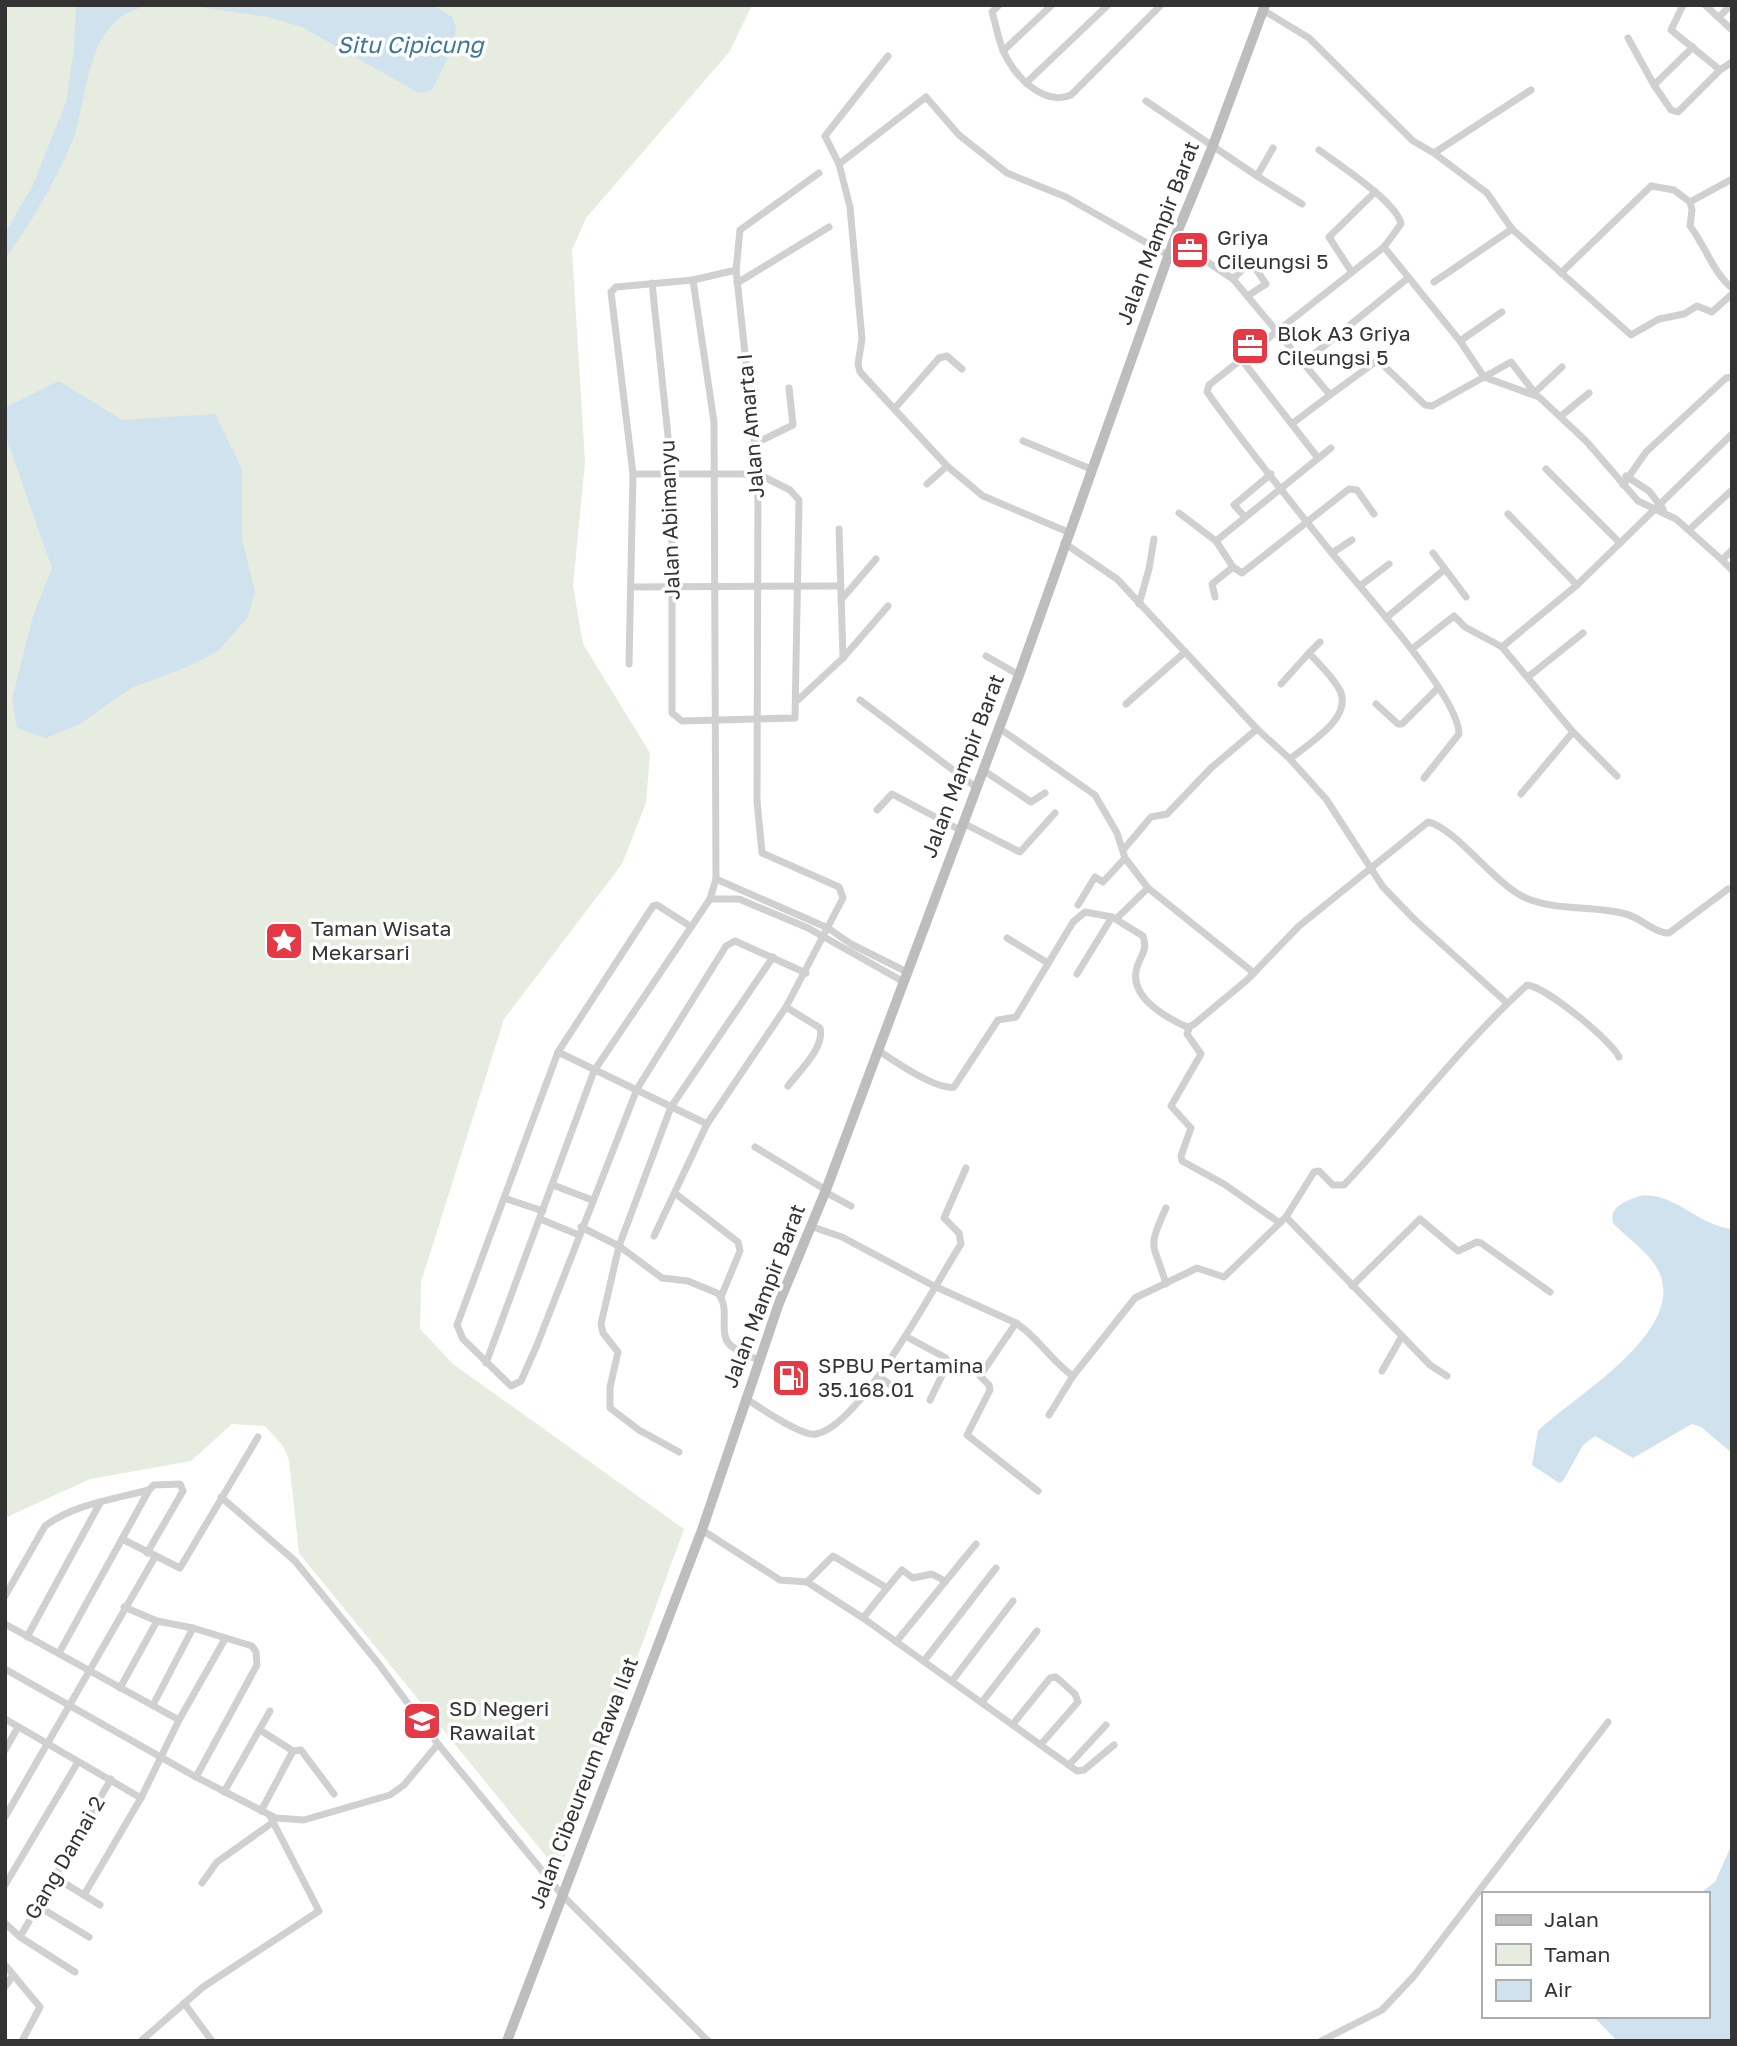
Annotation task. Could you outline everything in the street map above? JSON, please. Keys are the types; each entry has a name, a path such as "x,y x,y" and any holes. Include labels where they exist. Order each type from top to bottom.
{"street":[{"path":"999,5 992,12 1003,51 1026,83 1055,97 1071,94 1161,5"},
{"path":"1003,51 1052,5"},
{"path":"1026,83 1108,5"},
{"path":"1683,5 1671,30 1720,70"},
{"path":"1705,5 1732,30"},
{"path":"1720,17 1731,5"},
{"path":"1264,8 1309,38 1413,141 1434,153 1486,193 1512,229 1631,335 1659,319 1684,314 1697,306 1713,312 1732,293"},
{"name":"Jalan Mampir Barat","path":"700,1535 745,1398 977,788 1168,255 1212,148 1264,8"},
{"path":"1628,38 1654,85 1671,110 1678,112 1720,70 1732,62"},
{"path":"1654,85 1693,47"},
{"path":"888,55 826,131 839,164 850,207 862,339 858,364 865,378 947,466 992,503 1066,538 1117,579 1326,799 1370,868 1415,920 1507,1003"},
{"path":"1434,153 1531,90"},
{"path":"839,164 926,97 959,135 1007,173 1066,197 1168,255"},
{"path":"1146,101 1212,148 1302,204"},
{"path":"1257,176 1273,148"},
{"path":"1319,150 1375,192 1401,221 1384,247 1209,384 1207,392 1332,553 1412,649 1438,688 1458,725 1459,734 1424,778"},
{"name":"Jalan Amarta I","path":"819,173 740,230 736,270 758,474 757,801 762,853 839,887 843,898 828,928"},
{"path":"1690,202 1732,179"},
{"path":"1561,273 1651,186 1674,190 1690,202"},
{"path":"1351,271 1329,237 1375,192"},
{"path":"1690,202 1690,226 1707,248 1710,264 1732,288"},
{"path":"737,283 829,227"},
{"path":"1434,282 1512,229"},
{"path":"1174,240 1233,279 1330,395"},
{"path":"1384,247 1460,341 1484,377 1533,393"},
{"path":"1233,279 1247,265 1256,269 1266,284 1249,295"},
{"path":"629,664 633,474 611,292 616,288 652,282 693,280 736,270"},
{"path":"1303,363 1408,278"},
{"path":"486,1363 594,1071 710,899 716,879 714,422 693,280"},
{"name":"Jalan Abimanyu","path":"652,282 672,474 670,704 672,713 682,721 714,721"},
{"path":"1460,341 1502,312"},
{"path":"895,408 939,358 947,356 962,369"},
{"path":"1242,360 1318,458"},
{"path":"1293,423 1378,360 1421,402 1432,406 1511,362 1533,393 1561,416 1618,476 1638,502 1661,509"},
{"path":"1533,393 1562,367"},
{"path":"1623,485 1646,452 1726,378 1732,377"},
{"path":"754,444 793,425 789,388"},
{"path":"1561,416 1589,393"},
{"path":"1503,647 1661,509 1732,434"},
{"path":"1023,441 1091,469"},
{"path":"1216,541 1331,448"},
{"path":"927,484 947,466"},
{"path":"1546,469 1620,543"},
{"path":"633,474 758,474 790,490 799,500 798,700 795,718 714,721"},
{"path":"1245,517 1234,505 1271,474"},
{"path":"1618,476 1630,476 1661,509 1690,529 1732,569"},
{"path":"1179,513 1216,541 1233,566 1242,573 1352,488 1357,490 1374,514"},
{"path":"1690,529 1732,490"},
{"path":"1508,514 1577,585"},
{"path":"839,528 843,659"},
{"path":"1139,604 1149,569 1153,539"},
{"path":"1332,553 1352,540"},
{"path":"1722,560 1732,550"},
{"path":"1433,553 1466,597"},
{"path":"841,600 876,559"},
{"path":"1360,586 1389,564"},
{"path":"1215,597 1212,584 1233,566"},
{"path":"1386,618 1445,569"},
{"path":"631,587 840,586"},
{"path":"798,700 843,659 888,606"},
{"path":"1412,649 1454,616 1465,627 1503,647 1573,732 1617,776"},
{"path":"1528,677 1583,633"},
{"path":"1281,684 1320,642"},
{"path":"1126,704 1185,652"},
{"path":"1290,759 1336,719 1341,711 1340,689 1309,653"},
{"path":"986,656 1019,675"},
{"path":"1376,704 1398,724 1402,724 1438,688"},
{"path":"860,699 977,788"},
{"path":"999,728 1095,795 1124,849 1125,858 1149,888 1254,973"},
{"path":"1124,849 1151,817 1167,814 1211,768 1257,729"},
{"path":"1521,794 1573,732"},
{"path":"983,770 1031,802 1045,793"},
{"path":"877,810 892,794 1020,852 1055,813"},
{"path":"1447,1376 1430,1365 1283,1220 1182,1161 1191,1128 1171,1106 1201,1054 1187,1034 1191,1026 1254,973 1298,926 1428,822 1436,824 1451,835 1521,896 1545,903 1624,913 1639,918 1662,933 1669,933 1728,889"},
{"path":"1078,905 1095,877 1103,882 1125,858"},
{"path":"716,879 740,895 906,977"},
{"path":"1077,974 1113,918 1149,888"},
{"path":"710,899 740,895 828,928 906,977"},
{"path":"690,926 657,905 653,906 558,1052 457,1325 463,1339 511,1385 521,1381 637,1089 729,943 735,941 806,973"},
{"path":"878,1050 932,1081 948,1088 954,1087 998,1020 1016,1017 1048,963 1080,915 1085,912 1113,918 1143,936 1145,953 1137,967 1136,983 1142,995 1166,1017 1186,1027 1191,1026"},
{"path":"654,1236 707,1124 786,1007 828,928"},
{"path":"1007,938 1048,963"},
{"path":"679,1452 639,1430 610,1408 610,1387 618,1352 603,1334 601,1324 620,1246 671,1107 773,957"},
{"path":"1049,1415 1073,1376 1135,1298 1202,1268 1224,1277 1283,1220 1314,1172 1319,1171 1333,1185 1344,1185 1397,1128 1495,1013 1527,985 1532,985 1572,1011 1615,1048 1619,1057"},
{"path":"786,1007 820,1028 821,1034 810,1057 788,1086"},
{"path":"558,1052 707,1124"},
{"path":"755,1147 851,1206"},
{"path":"745,1398 806,1434 815,1435 835,1424 879,1376 907,1337 934,1286 961,1244 959,1233 944,1218 967,1168"},
{"path":"553,1185 592,1200"},
{"path":"676,1194 740,1246 721,1297 724,1338 732,1346 760,1361"},
{"path":"504,1198 620,1246 662,1278 688,1281 721,1297"},
{"path":"1166,1208 1152,1237 1151,1246 1158,1257 1166,1284"},
{"path":"1352,1286 1420,1219 1458,1251 1477,1242 1550,1292"},
{"path":"810,1226 842,1237 934,1286 1016,1322 1044,1344 1061,1367 1073,1376"},
{"path":"1016,1322 980,1376 989,1385 990,1391 967,1435 1038,1492"},
{"path":"1382,1371 1402,1336"},
{"path":"907,1337 946,1358 948,1363 930,1399"},
{"path":"879,1376 903,1395"},
{"path":"122,1539 180,1569 258,1437"},
{"path":"59,1653 149,1490 154,1485 170,1482 180,1484 183,1491 147,1553"},
{"path":"5,1597 45,1526 68,1512 149,1490"},
{"path":"221,1497 295,1561 378,1663 438,1744 566,1899 708,2041"},
{"path":"27,1637 100,1503"},
{"path":"700,1535 780,1580 807,1582 863,1618 1077,1771 1084,1770 1114,1745"},
{"name":"Jalan Cibeureum Rawa Ilat","path":"507,2041 566,1899 700,1535"},
{"path":"896,1642 976,1544"},
{"path":"807,1582 833,1556 887,1588"},
{"path":"5,1817 155,1557"},
{"path":"924,1661 996,1568"},
{"path":"863,1618 902,1570 914,1578 932,1574 945,1581"},
{"path":"952,1681 1013,1601"},
{"path":"124,1607 158,1621 193,1628 251,1646 256,1652 257,1665 196,1777"},
{"path":"120,1688 158,1621"},
{"path":"5,1624 179,1720"},
{"path":"153,1705 193,1628"},
{"path":"982,1702 1037,1631"},
{"path":"84,1895 141,1798 163,1758 179,1720 225,1639"},
{"path":"5,1669 261,1811 271,1819 319,1911 184,2003 141,2041"},
{"path":"1013,1724 1050,1678 1056,1677 1075,1694 1078,1702 1041,1743"},
{"path":"224,1792 270,1711"},
{"path":"5,1719 141,1798"},
{"path":"1321,2041 1382,2010 1414,1976 1608,1722"},
{"path":"1070,1764 1106,1725"},
{"path":"5,1750 18,1727"},
{"path":"260,1730 293,1751 301,1750 334,1794"},
{"path":"202,1883 217,1862 271,1819 304,1820 390,1795 404,1784 438,1744"},
{"path":"261,1811 293,1751"},
{"path":"5,1885 78,1762"},
{"name":"Gang Damai 2","path":"20,1937 52,1877 111,1779"},
{"path":"52,1877 100,1905"},
{"path":"36,1905 89,1937"},
{"path":"5,1923 20,1937 75,1972"},
{"path":"5,1965 40,2007 22,2041"},
{"path":"5,1987 13,1975"},
{"path":"184,2003 212,2041"}],"green space":[{"name":"Taman Wisata Mekarsari","path":"5,5 752,5 730,51 586,218 572,250 585,462 573,586 583,644 650,753 646,803 622,864 504,1019 421,1282 420,1329 453,1364 684,1529 559,1872 299,1553 289,1460 283,1446 265,1426 232,1424 191,1461 90,1479 5,1518"}],"water":[{"path":"76,5 153,5 129,12 112,25 100,41 92,61 70,147 24,232 5,258 5,233 33,185 66,102 74,50"},
{"name":"Situ Cipicung","path":"187,5 433,5 452,17 456,26 454,46 432,90 419,93 302,27 268,17"},
{"path":"59,381 122,420 215,414 242,469 242,539 255,592 247,618 218,651 187,667 131,688 80,724 46,738 17,728 12,699 33,616 52,568 5,434 6,407"},
{"path":"1640,1196 1664,1199 1708,1222 1732,1229 1732,1453 1701,1427 1692,1424 1633,1458 1595,1436 1583,1445 1563,1481 1559,1483 1532,1465 1538,1431 1621,1362 1641,1341 1656,1319 1663,1297 1660,1274 1656,1267 1646,1253 1613,1223 1612,1217 1616,1208"},
{"path":"1732,1844 1732,2041 1617,2041 1595,2018 1709,2018 1709,1892 1702,1892 1715,1882"}],"place":[{"name":"Griya Cileungsi 5","path":"1190,250"},
{"name":"Blok A3 Griya Cileungsi 5","path":"1250,346"},
{"name":"Taman Wisata Mekarsari","path":"284,941"},
{"name":"SPBU Pertamina 35.168.01","path":"791,1378"},
{"name":"SD Negeri Rawailat","path":"422,1721"}]}
